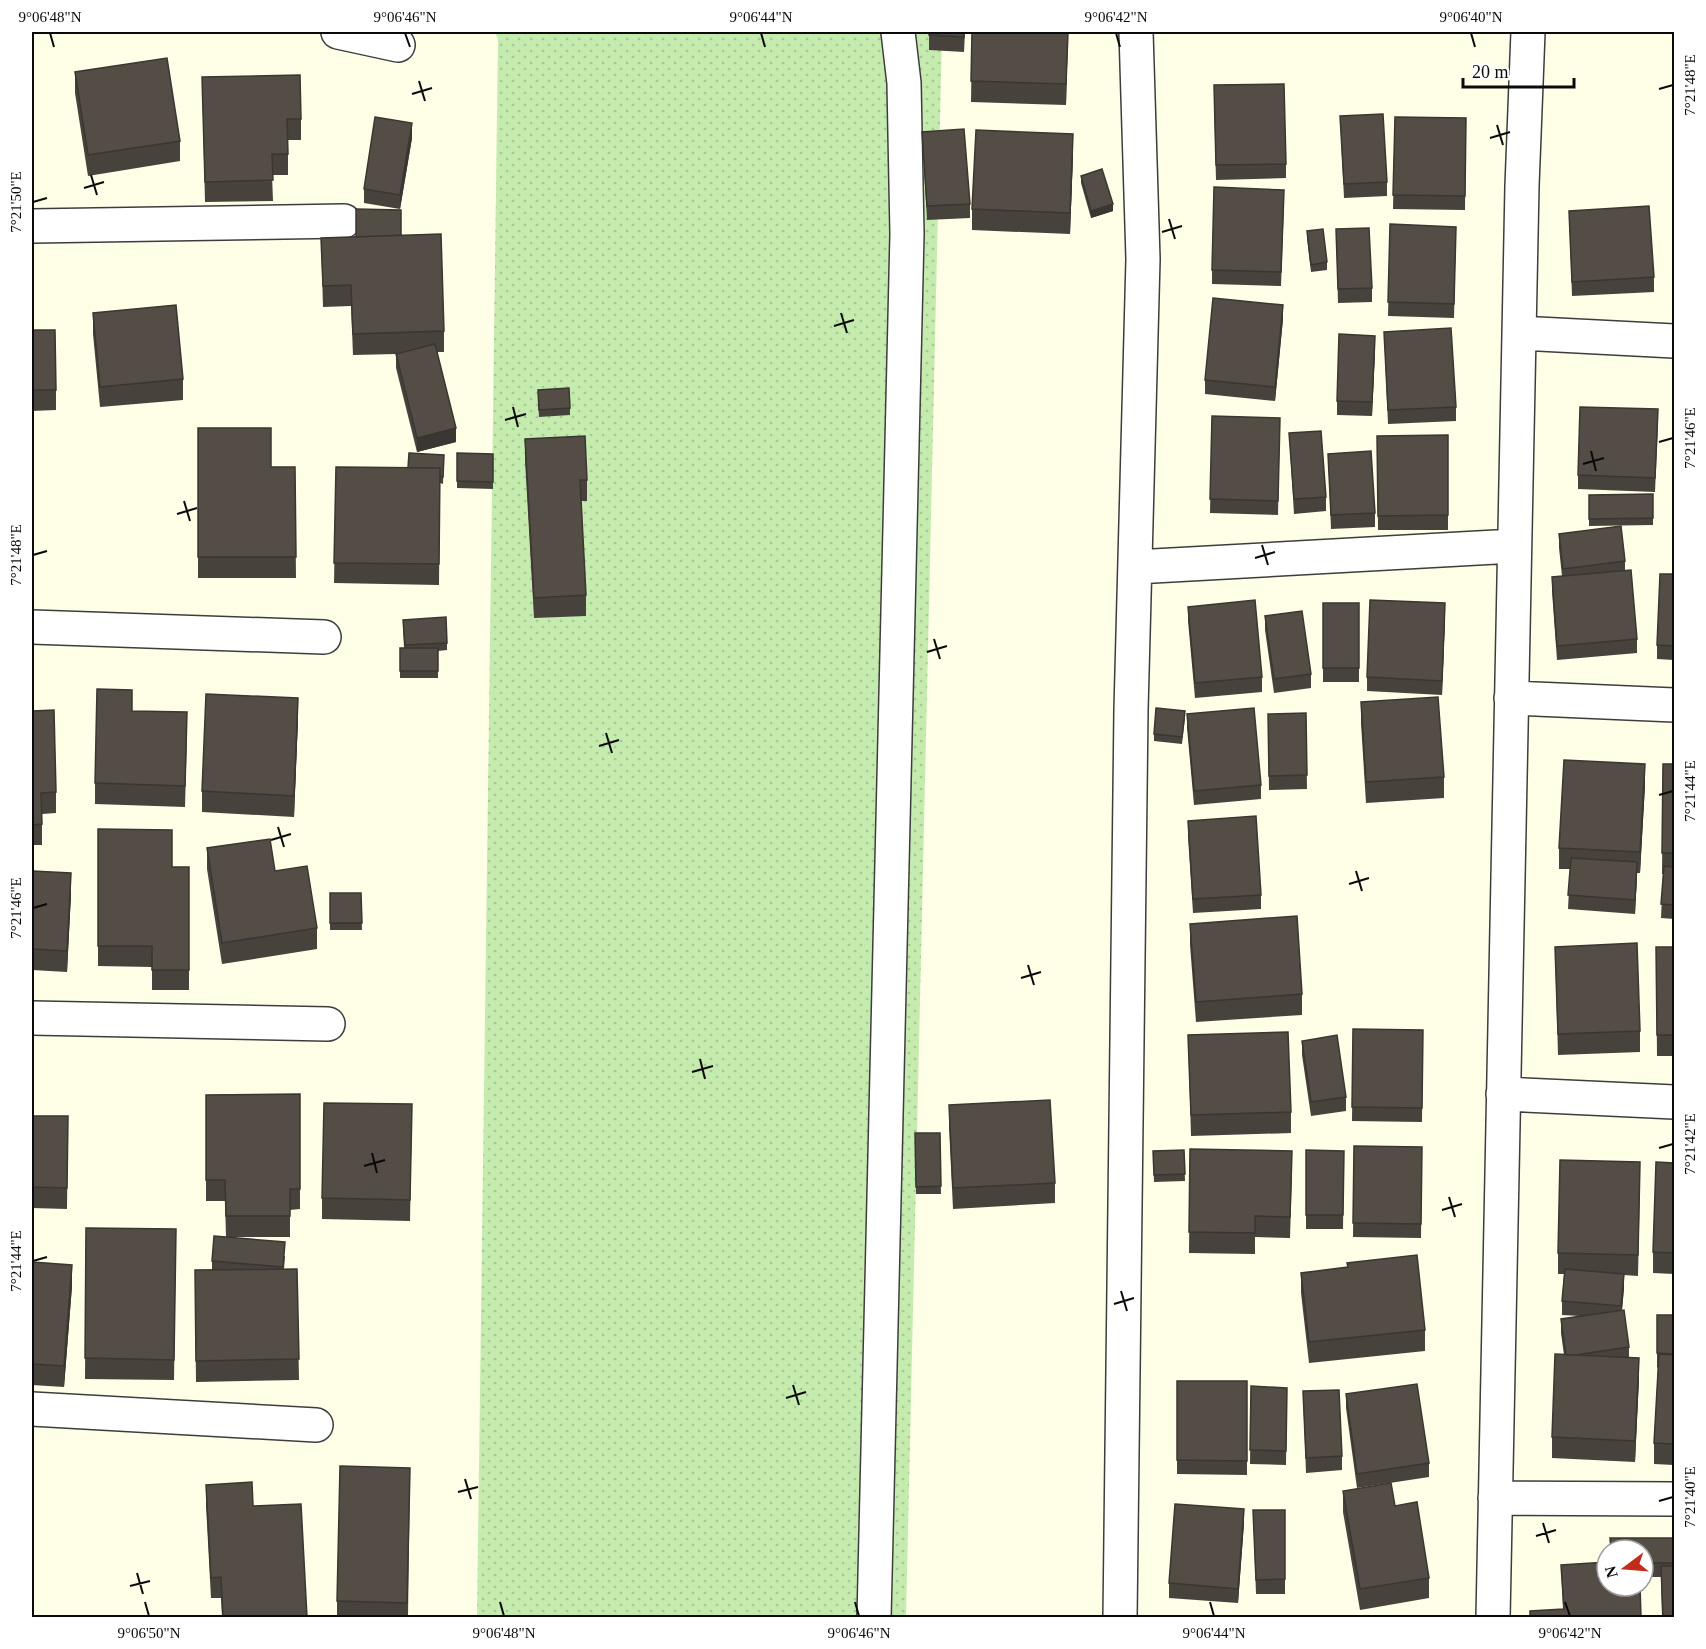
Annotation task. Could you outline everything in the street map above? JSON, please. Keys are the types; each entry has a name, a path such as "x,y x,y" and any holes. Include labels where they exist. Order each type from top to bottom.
{"street":[{"path":"338,32 398,45"},
{"path":"874,1617 907,234 904,83 898,32"},
{"path":"1120,1617 1135,567 1143,259 1136,32"},
{"path":"1493,1617 1514,546 1528,32"},
{"path":"32,226 344,221"},
{"path":"1519,333 1674,341"},
{"path":"1135,567 1514,546"},
{"path":"32,627 324,637"},
{"path":"1511,698 1674,705"},
{"path":"32,1018 328,1024"},
{"path":"1503,1094 1674,1101"},
{"path":"32,1409 316,1425"},
{"path":"1495,1498 1674,1499"}],"green space":[{"path":"495,32 942,32 906,1617 477,1618 498,39"}],"building":[{"path":"929,32 964,32 964,37 929,35"},
{"path":"972,32 1068,32 1066,84 971,81"},
{"path":"167,58 180,141 88,155 75,72"},
{"path":"300,75 301,119 287,119 288,154 272,154 273,180 205,182 202,77"},
{"path":"1284,84 1286,164 1216,165 1214,85"},
{"path":"1383,114 1387,182 1344,184 1340,116"},
{"path":"375,117 412,123 400,195 364,189"},
{"path":"1395,117 1466,118 1465,196 1393,195"},
{"path":"964,129 970,204 927,206 922,132"},
{"path":"976,130 1073,134 1070,213 972,209"},
{"path":"1102,169 1113,204 1091,211 1081,176"},
{"path":"1214,187 1284,190 1281,272 1212,270"},
{"path":"1649,206 1654,277 1572,282 1569,211"},
{"path":"356,209 401,210 401,235 356,237"},
{"path":"1390,224 1456,227 1454,304 1388,302"},
{"path":"1369,228 1372,288 1338,289 1336,229"},
{"path":"1323,229 1327,262 1311,265 1307,231"},
{"path":"441,234 444,331 353,334 351,285 323,286 321,238"},
{"path":"1213,298 1283,305 1275,387 1205,380"},
{"path":"176,305 183,379 100,387 93,313"},
{"path":"1451,328 1456,407 1388,410 1384,332"},
{"path":"32,330 55,330 56,390 32,390"},
{"path":"1339,334 1375,336 1372,402 1337,401"},
{"path":"435,344 456,428 417,438 396,354"},
{"path":"569,388 570,408 539,410 538,390"},
{"path":"1580,407 1658,409 1655,478 1578,475"},
{"path":"1212,416 1280,418 1278,501 1210,499"},
{"path":"198,428 271,428 271,467 295,467 296,557 198,557"},
{"path":"1321,431 1326,497 1294,499 1289,433"},
{"path":"1448,435 1448,515 1378,516 1377,436"},
{"path":"585,436 587,480 580,480 586,595 534,598 525,439"},
{"path":"1371,451 1375,513 1331,515 1328,454"},
{"path":"409,453 444,455 443,477 440,476 440,468 408,468"},
{"path":"457,453 493,454 493,482 457,481"},
{"path":"336,467 440,468 439,564 334,563"},
{"path":"1653,494 1653,518 1589,519 1589,495"},
{"path":"1621,526 1625,561 1563,569 1559,534"},
{"path":"1631,570 1637,639 1557,646 1552,577"},
{"path":"1660,574 1674,574 1674,646 1657,645"},
{"path":"1255,600 1262,677 1195,683 1188,607"},
{"path":"1370,600 1445,603 1442,681 1367,677"},
{"path":"1323,603 1359,603 1359,668 1323,668"},
{"path":"1302,611 1311,674 1274,679 1265,616"},
{"path":"446,617 447,643 405,645 403,620"},
{"path":"400,648 438,648 438,671 400,671"},
{"path":"97,689 132,690 132,711 187,712 185,786 95,783"},
{"path":"206,694 298,698 294,796 202,791"},
{"path":"1438,697 1444,777 1366,782 1361,702"},
{"path":"1156,708 1185,711 1182,737 1154,734"},
{"path":"1254,708 1261,785 1194,791 1187,714"},
{"path":"54,710 56,792 41,793 42,824 32,825 32,711"},
{"path":"1306,713 1307,775 1269,776 1268,714"},
{"path":"1564,760 1645,764 1640,852 1559,848"},
{"path":"1663,764 1674,764 1674,853 1662,853"},
{"path":"1256,816 1261,895 1193,899 1188,821"},
{"path":"98,829 172,830 172,867 189,867 189,970 152,970 152,946 98,946"},
{"path":"270,839 275,871 307,866 317,928 222,943 207,848"},
{"path":"1571,858 1637,862 1635,900 1568,895"},
{"path":"1664,866 1674,867 1674,905 1661,904"},
{"path":"32,871 71,873 67,951 32,949"},
{"path":"330,893 361,893 362,923 330,923"},
{"path":"1297,916 1302,994 1196,1002 1190,924"},
{"path":"1637,943 1640,1031 1558,1034 1555,947"},
{"path":"1656,947 1674,947 1674,1035 1657,1035"},
{"path":"1353,1029 1423,1030 1422,1108 1352,1107"},
{"path":"1288,1032 1291,1112 1191,1115 1188,1035"},
{"path":"1337,1035 1346,1097 1311,1102 1302,1041"},
{"path":"300,1094 300,1189 290,1189 290,1216 226,1216 225,1180 206,1180 206,1095"},
{"path":"1050,1100 1055,1183 953,1188 949,1105"},
{"path":"324,1103 412,1104 410,1200 322,1198"},
{"path":"32,1116 68,1116 67,1188 32,1187"},
{"path":"915,1133 940,1133 941,1186 916,1187"},
{"path":"1354,1146 1422,1147 1421,1224 1353,1223"},
{"path":"1190,1149 1292,1151 1290,1217 1255,1216 1255,1233 1189,1232"},
{"path":"1184,1150 1185,1174 1154,1175 1153,1151"},
{"path":"1306,1150 1344,1151 1343,1215 1306,1215"},
{"path":"1560,1160 1640,1162 1638,1255 1558,1253"},
{"path":"1656,1162 1674,1163 1674,1253 1653,1252"},
{"path":"86,1228 176,1229 174,1360 85,1358"},
{"path":"214,1236 285,1242 283,1267 212,1261"},
{"path":"1417,1255 1425,1330 1309,1342 1301,1273 1348,1267 1347,1263"},
{"path":"32,1262 72,1265 64,1366 32,1364"},
{"path":"297,1269 299,1359 196,1361 195,1270"},
{"path":"1565,1269 1624,1274 1621,1306 1562,1301"},
{"path":"1624,1310 1629,1347 1566,1355 1561,1319"},
{"path":"1657,1315 1674,1315 1674,1354 1657,1353"},
{"path":"1555,1354 1639,1358 1635,1441 1552,1437"},
{"path":"1659,1354 1674,1355 1674,1444 1654,1443"},
{"path":"1177,1381 1247,1381 1247,1461 1177,1460"},
{"path":"1417,1384 1429,1463 1357,1474 1346,1394"},
{"path":"1251,1386 1287,1388 1286,1451 1250,1450"},
{"path":"1339,1390 1342,1456 1306,1458 1303,1391"},
{"path":"340,1466 410,1468 407,1603 337,1601"},
{"path":"252,1482 253,1506 301,1504 307,1617 223,1617 221,1577 211,1578 206,1485"},
{"path":"1391,1483 1395,1506 1417,1502 1429,1578 1360,1589 1343,1491"},
{"path":"1175,1504 1244,1509 1238,1589 1169,1583"},
{"path":"1253,1510 1285,1510 1285,1579 1256,1580"},
{"path":"1655,1538 1674,1538 1674,1563 1655,1563"},
{"path":"1595,1563 1595,1598 1640,1598 1641,1617 1530,1617 1530,1611 1564,1609 1561,1565"},
{"path":"1661,1566 1674,1566 1674,1617 1663,1617"}]}
